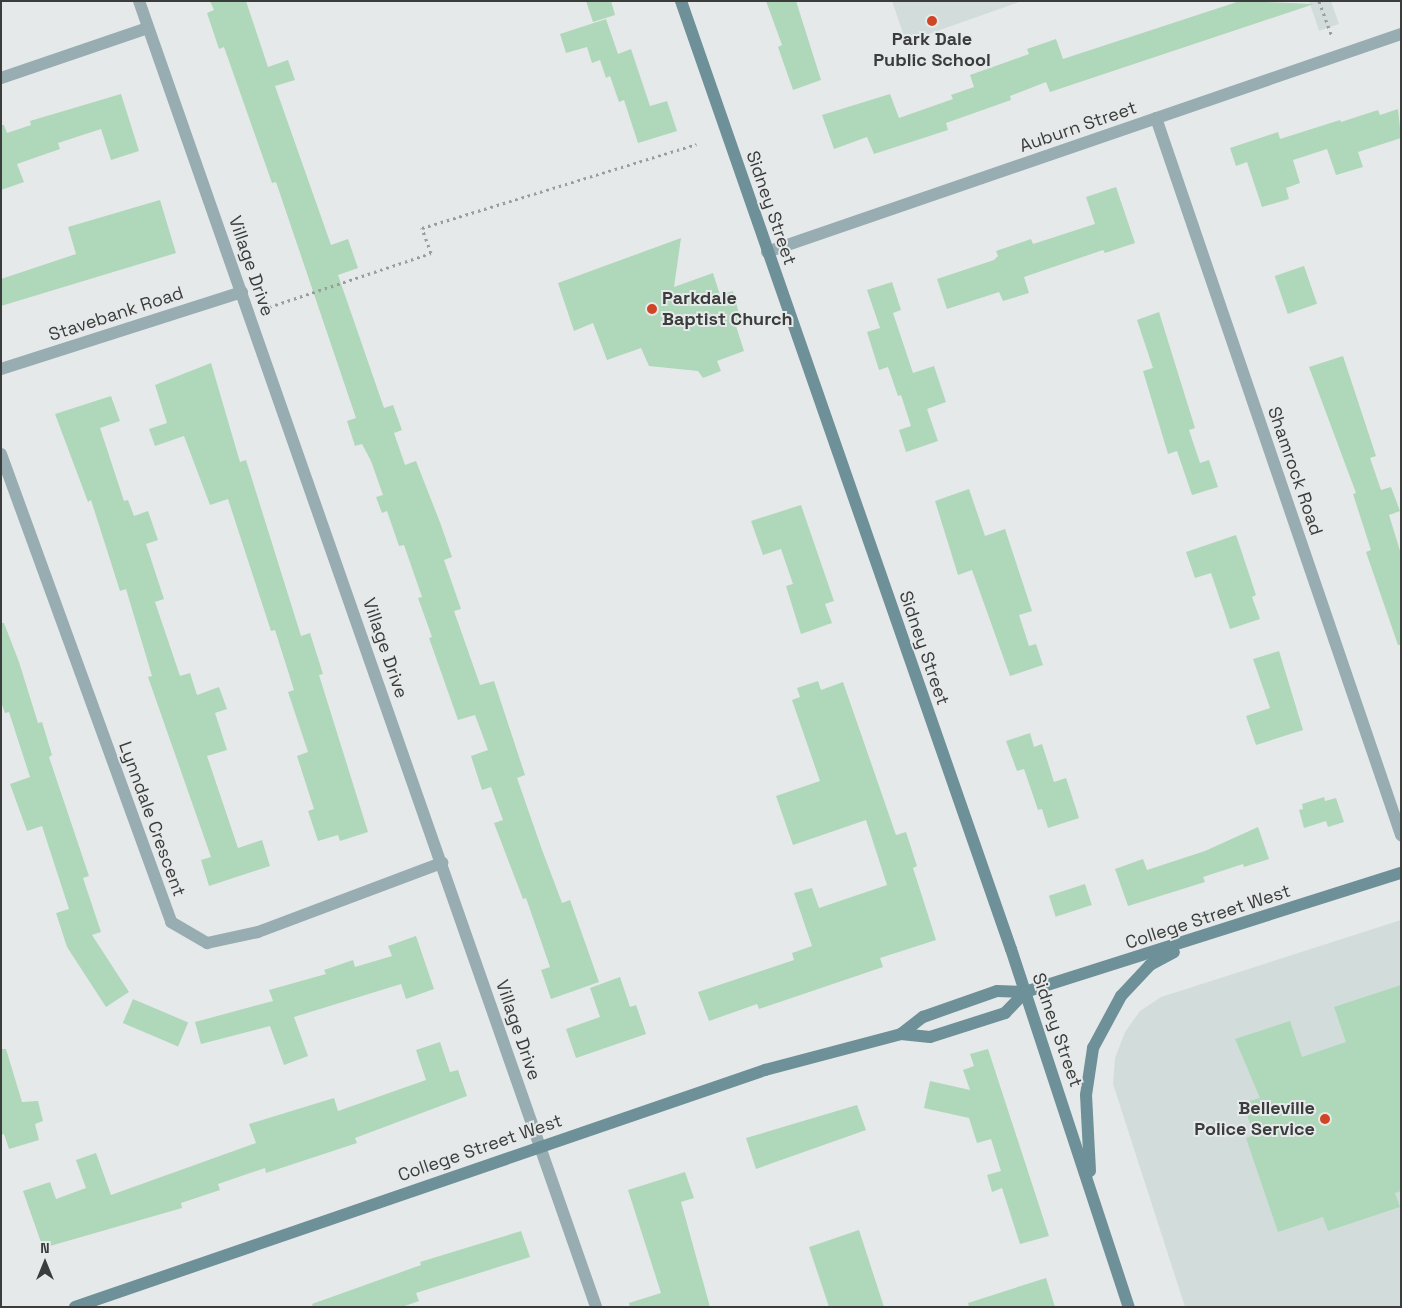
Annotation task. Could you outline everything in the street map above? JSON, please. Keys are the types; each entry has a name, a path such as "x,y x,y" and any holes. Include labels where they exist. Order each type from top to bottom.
{"main road":[{"name":"Sidney Street","path":"681,1 1025,992 1092,1189 1129,1307"},
{"name":"College Street West","path":"901,1034 923,1017 997,991 1025,992 1196,940 1401,873"},
{"path":"1092,1189 1086,1095 1093,1048 1121,996 1150,965 1196,940"},
{"name":"College Street West","path":"74,1307 540,1145 765,1070 901,1034 930,1037 1005,1013 1025,992"}],"street":[{"name":"Village Drive","path":"139,1 596,1307"},
{"path":"1,78 148,28"},
{"name":"Auburn Street","path":"767,252 1401,34"},
{"name":"Shamrock Road","path":"1156,118 1401,835"},
{"name":"Stavebank Road","path":"1,369 242,292"},
{"name":"Lynndale Crescent","path":"1,454 171,922 207,943 249,934 442,863"}],"path":[{"path":"1319,1 1332,36"},
{"path":"250,314 430,253 422,228 696,144"}],"shaded area":[{"name":"Park Dale Public School","path":"892,1 1022,1 906,42"},
{"path":"1309,1 1331,1 1339,24 1319,31"},
{"path":"1401,920 1401,1307 1185,1307 1113,1084 1115,1058 1125,1032 1140,1011 1161,997"}],"building":[{"path":"210,1 246,1 268,67 288,60 295,80 275,86 331,245 348,239 358,268 338,275 384,408 393,405 402,430 394,433 405,465 416,461 441,525 452,557 444,560 461,609 454,611 480,685 494,681 525,775 517,778 541,847 562,903 570,900 599,982 551,999 541,970 550,967 526,898 523,899 494,823 503,820 491,787 482,790 471,756 488,750 475,715 458,720 429,638 432,637 418,598 422,597 404,545 399,546 387,511 382,513 376,497 383,495 371,461 362,444 355,446 347,421 356,418 276,182 272,183 224,47 219,49 207,13 214,10"},
{"path":"586,1 611,1 615,15 593,22"},
{"path":"766,1 796,1 821,80 793,90 778,47 782,45"},
{"path":"1240,1 1314,4 1050,92 1046,82 1010,96 1011,100 946,123 948,130 874,154 867,137 834,149 822,115 890,94 899,118 953,99 951,95 974,87 970,75 1029,54 1027,49 1056,39 1063,59"},
{"path":"606,19 618,54 631,49 650,106 667,101 677,131 638,143 624,100 619,102 610,76 606,78 600,60 592,63 587,47 566,53 560,34"},
{"path":"121,94 139,151 111,160 101,129 58,143 60,149 17,164 24,182 1,190 1,125 4,125 7,133 31,125 30,121"},
{"path":"1398,109 1401,138 1358,152 1363,167 1336,175 1327,149 1293,160 1300,183 1286,188 1289,199 1262,207 1247,162 1236,166 1230,148 1278,132 1280,139 1378,110 1380,115"},
{"path":"1116,187 1135,243 1105,253 1103,250 1024,277 1029,293 1003,301 999,292 947,309 937,279 994,260 998,256 996,251 1031,239 1033,244 1095,224 1086,197"},
{"path":"160,200 176,253 1,306 1,279 76,254 68,227"},
{"name":"Parkdale Baptist Church","path":"681,238 674,287 713,273 720,295 733,291 742,325 736,326 744,351 717,361 721,371 703,378 698,371 649,366 641,348 607,360 593,323 574,331 558,283"},
{"path":"1304,266 1317,304 1288,314 1275,276"},
{"path":"892,282 901,310 893,313 913,373 934,366 946,402 927,409 938,441 906,452 899,430 911,426 901,395 898,396 888,367 879,370 867,332 880,328 867,290"},
{"path":"1159,312 1195,428 1189,430 1200,463 1209,460 1218,487 1192,495 1177,451 1168,454 1143,371 1153,368 1137,320"},
{"path":"1343,356 1376,456 1370,458 1381,490 1391,487 1400,511 1389,515 1401,554 1401,645 1398,645 1366,552 1371,550 1353,494 1356,493 1309,367"},
{"path":"211,363 240,462 246,460 301,636 310,633 323,674 319,675 368,832 340,841 338,835 318,841 308,811 314,809 297,756 308,752 288,692 294,690 275,630 271,631 228,499 210,505 184,436 155,446 149,429 167,423 155,385"},
{"path":"111,396 120,421 100,428 124,501 128,500 134,516 148,511 158,540 146,544 164,599 155,602 180,676 190,673 197,695 219,687 227,709 215,713 227,750 207,756 238,848 262,840 270,866 209,886 201,860 211,857 148,677 152,676 126,589 120,591 91,500 88,502 55,414"},
{"path":"969,489 985,536 1005,529 1032,611 1019,615 1029,646 1036,644 1043,665 1010,676 972,570 958,575 935,501"},
{"path":"801,505 834,601 825,604 832,623 801,634 786,586 793,584 781,549 763,555 751,521"},
{"path":"1236,535 1256,595 1252,597 1260,619 1230,629 1211,573 1195,578 1186,552"},
{"path":"1,623 4,623 19,662 38,723 42,722 52,755 49,757 89,876 83,878 101,932 92,935 129,992 106,1007 67,947 56,913 69,909 42,826 27,831 10,784 30,777 9,712 5,713 1,702"},
{"path":"1279,651 1303,730 1256,745 1246,716 1270,708 1253,659"},
{"path":"818,681 821,690 843,682 896,835 906,832 917,866 913,868 936,940 880,958 883,967 759,1009 757,1004 709,1021 698,992 794,960 792,953 812,946 794,893 812,888 819,908 887,885 866,820 793,845 776,796 820,781 792,700 800,697 797,688"},
{"path":"1030,733 1034,747 1042,744 1054,782 1066,778 1079,818 1048,828 1042,809 1038,810 1024,769 1017,771 1006,741"},
{"path":"1324,797 1325,801 1336,798 1344,822 1328,827 1326,821 1304,828 1299,810 1303,809 1302,804"},
{"path":"1258,827 1269,859 1244,867 1243,864 1203,877 1205,882 1128,906 1115,869 1143,859 1147,870 1205,851"},
{"path":"1085,884 1092,905 1056,917 1049,896"},
{"path":"416,936 434,989 406,999 401,984 294,1017 308,1056 284,1065 270,1026 201,1044 195,1022 273,1001 269,990 326,974 324,970 353,960 355,967 392,956 388,946"},
{"path":"620,977 630,1007 636,1005 646,1034 576,1058 566,1029 600,1017 590,988"},
{"name":"Belleville Police Service","path":"1401,985 1401,1191 1395,1193 1400,1207 1328,1231 1323,1217 1278,1232 1246,1138 1254,1135 1243,1103 1260,1098 1235,1039 1290,1021 1302,1057 1346,1042 1334,1007"},
{"path":"133,999 188,1022 178,1046 123,1023"},
{"path":"440,1042 450,1072 458,1070 467,1096 355,1138 357,1143 266,1173 265,1168 218,1184 220,1190 181,1203 182,1208 43,1248 23,1191 50,1182 56,1199 86,1188 76,1160 96,1153 111,1195 256,1143 249,1124 334,1098 338,1111 426,1080 416,1050"},
{"path":"1,1049 6,1049 22,1102 38,1101 43,1121 35,1124 39,1140 9,1149 4,1134 1,1135"},
{"path":"988,1049 1049,1236 1020,1244 1002,1188 992,1192 987,1175 1001,1171 991,1139 977,1143 969,1118 924,1108 930,1081 970,1090 963,1070 974,1066 970,1054"},
{"path":"857,1105 866,1130 756,1169 746,1138"},
{"path":"685,1172 694,1198 681,1202 710,1307 630,1307 629,1303 661,1293 628,1190"},
{"path":"859,1230 884,1307 829,1307 809,1247"},
{"path":"521,1231 530,1257 416,1293 419,1301 402,1307 313,1307 312,1304 421,1265 420,1262"},
{"path":"1046,1278 1055,1307 969,1307 968,1303"}],"place":[{"name":"Park Dale Public School","path":"932,21"},
{"name":"Parkdale Baptist Church","path":"652,309"},
{"name":"Belleville Police Service","path":"1325,1119"}]}
